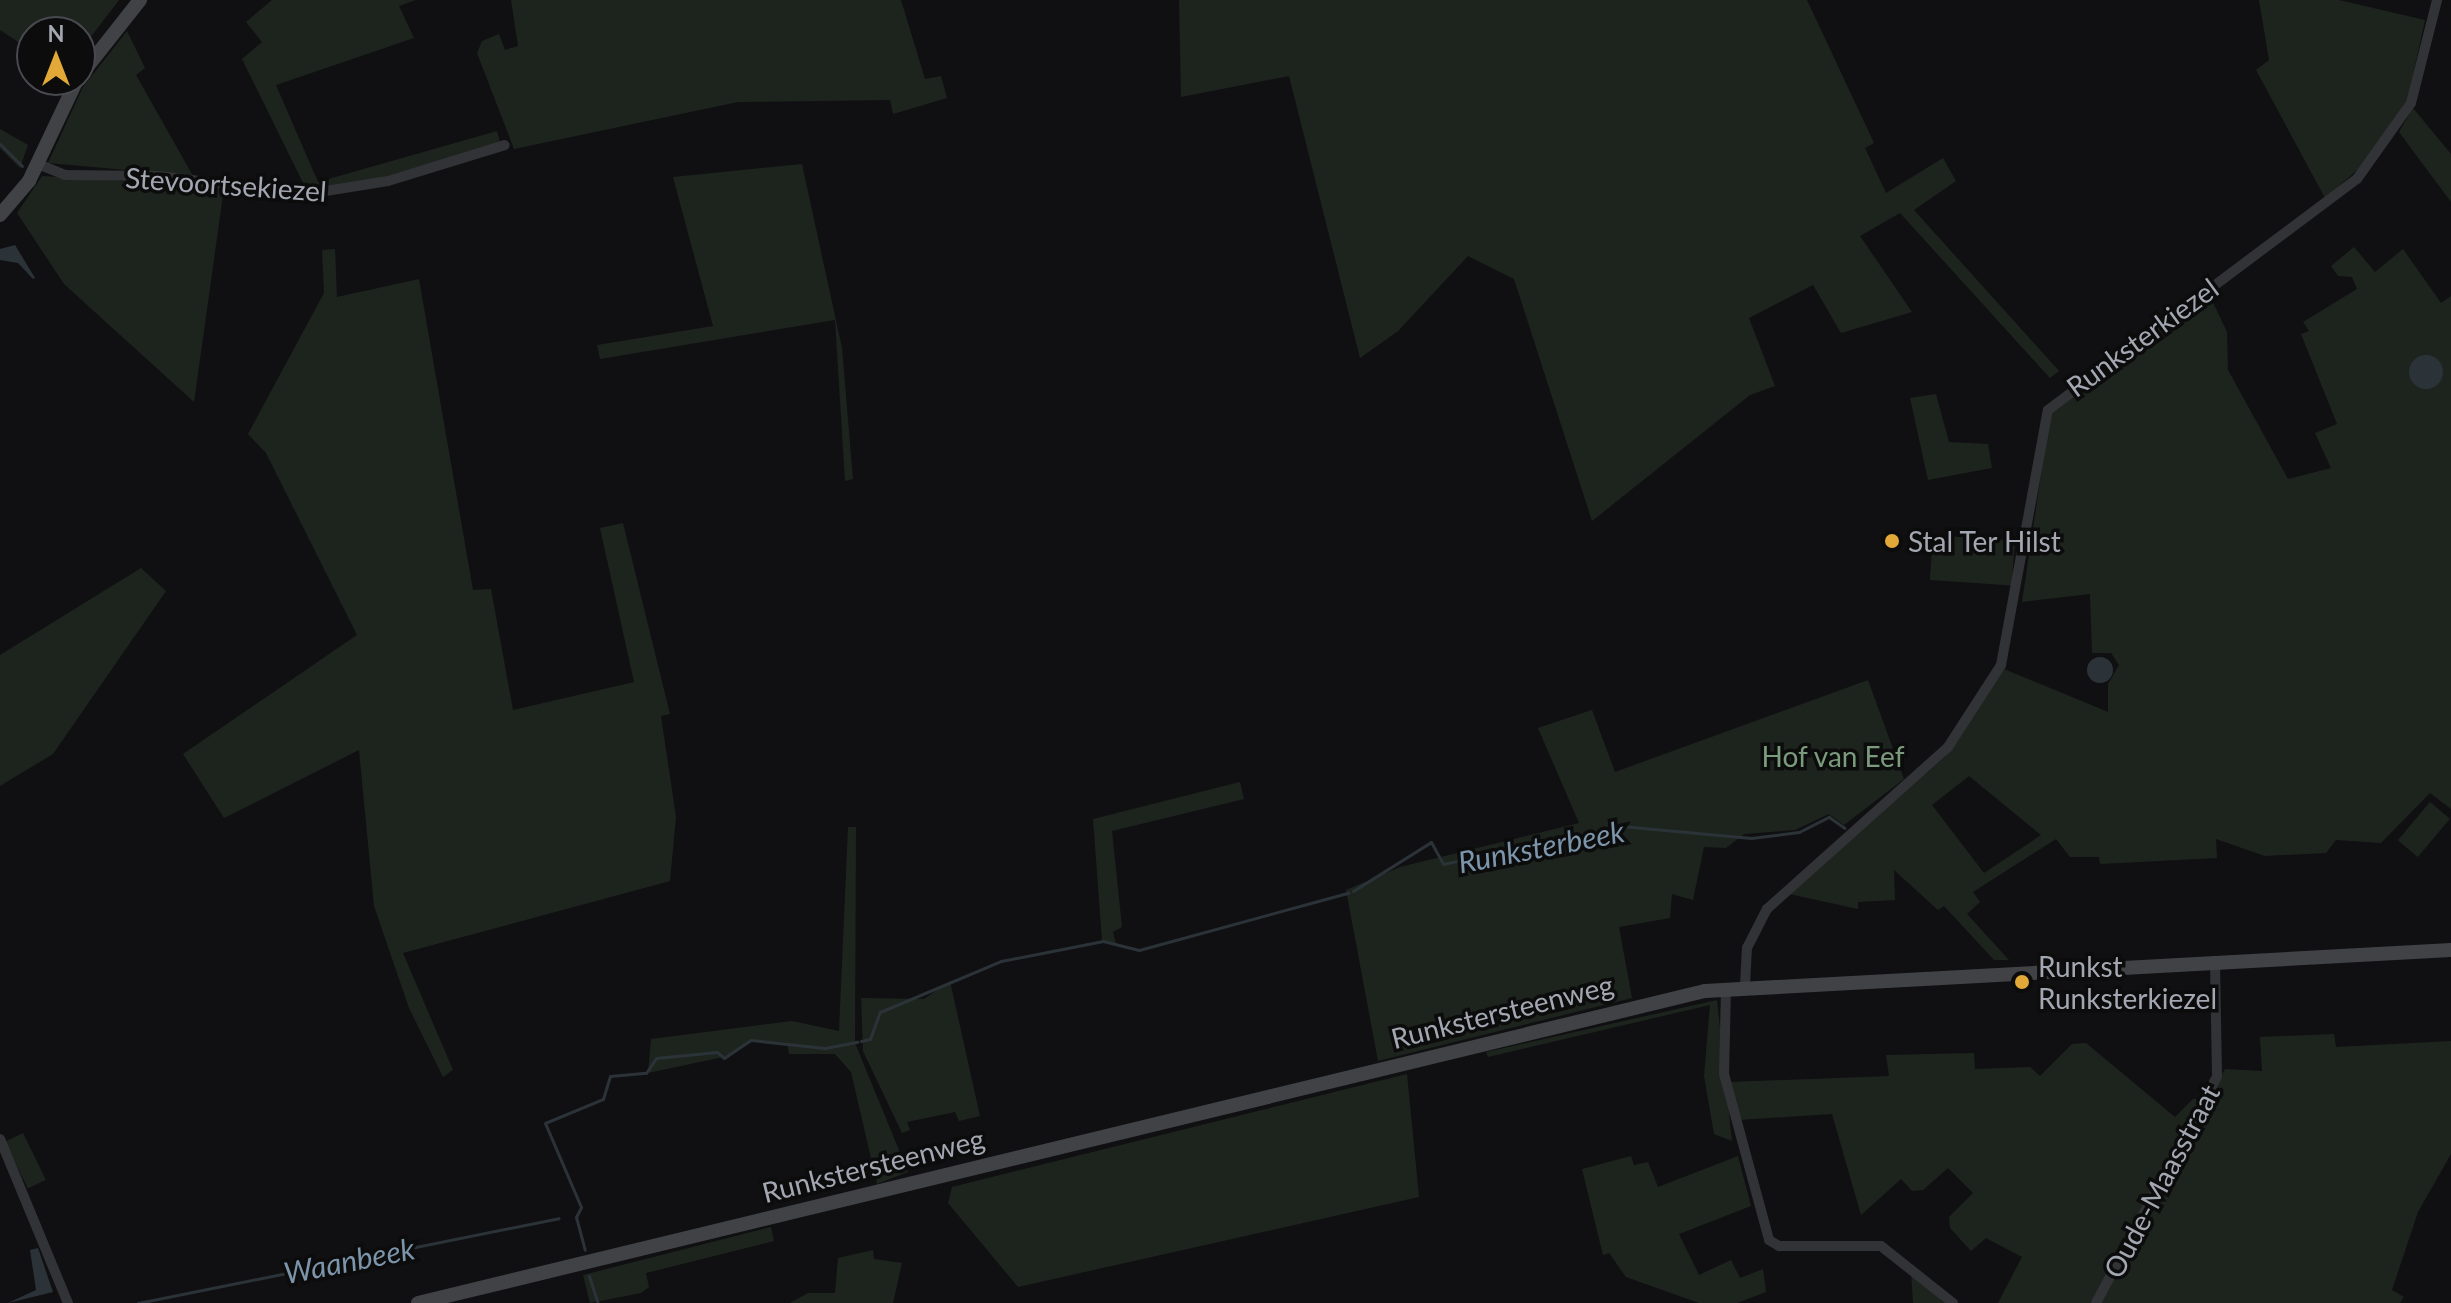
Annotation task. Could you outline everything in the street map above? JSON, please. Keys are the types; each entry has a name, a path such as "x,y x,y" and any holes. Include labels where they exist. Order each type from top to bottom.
{"street":[{"path":"96,56 140,0"},
{"name":"Runksterkiezel","path":"1745,985 1747,948 1767,909 1948,747 2001,665 2048,410 2357,179 2411,103 2437,0"},
{"path":"0,215 38,164 70,96"},
{"name":"Stevoortsekiezel","path":"38,164 65,175 158,176 307,194 388,181 505,145"},
{"name":"Runkstersteenweg","path":"418,1303 1726,988 2451,950"},
{"name":"Oude-Maasstraat","path":"2096,1303 2217,1076 2215,961"},
{"path":"1726,988 1724,1074 1769,1240 1779,1246 1881,1246 1953,1303"},
{"path":"0,1139 68,1303"}],"green space":[{"path":"0,0 119,0 96,30 96,16 16,16 16,40 0,30"},
{"path":"272,0 416,0 399,6 414,38 276,85 318,182 497,131 500,142 358,185 307,191 242,59 262,42 246,22"},
{"path":"511,0 901,0 925,79 941,76 947,98 893,114 890,100 738,102 514,149 477,53 482,41 499,34 505,50 518,46"},
{"path":"1179,0 1807,0 1874,143 1865,148 1886,193 1943,158 1956,181 1914,210 2059,371 2050,378 1900,213 1860,236 1912,312 1841,333 1813,285 1749,318 1775,386 1750,395 1592,521 1514,279 1468,256 1398,331 1360,358 1289,76 1181,97"},
{"path":"2259,0 2339,0 2425,20 2408,98 2363,165 2325,198 2256,70 2269,60"},
{"path":"127,31 145,68 136,75 193,176 48,163 79,96 96,96 96,70"},
{"path":"2413,108 2451,154 2451,202 2399,132"},
{"path":"0,129 28,145 20,168 0,148"},
{"path":"802,164 842,348 853,479 845,481 835,320 600,359 597,345 713,326 673,177"},
{"path":"42,176 224,188 194,402 64,284 17,213"},
{"path":"2354,247 2375,272 2403,249 2441,303 2451,296 2451,809 2430,793 2381,843 2336,840 2326,853 2265,856 2216,839 2217,858 2100,864 2099,857 2070,857 2056,839 1973,892 1980,902 1967,914 2009,960 1994,960 1944,906 1938,910 1894,870 1895,900 1858,902 1858,909 1789,894 1945,757 2004,669 2108,712 2108,684 2119,665 2111,653 2092,653 2090,594 2022,602 2050,415 2058,404 2209,294 2227,332 2228,370 2288,479 2331,468 2315,433 2337,424 2301,334 2309,331 2303,322 2357,289 2352,277 2338,276 2331,266","holes":["1969,776 2041,835 1984,873 1932,805"]},
{"path":"335,249 337,297 419,279 473,590 491,589 513,710 634,682 600,528 623,523 670,714 661,716 676,817 670,881 403,953 453,1070 443,1077 409,1008 374,906 359,750 224,818 183,754 357,635 266,453 248,434 324,293 322,250"},
{"path":"1936,394 1949,442 1988,444 1992,468 1928,480 1910,398"},
{"path":"1933,535 2015,541 2012,586 1930,580"},
{"path":"141,568 166,591 53,754 0,786 0,655"},
{"name":"Hof van Eef","path":"1868,680 1904,779 1844,825 1829,814 1795,830 1744,834 1726,848 1704,847 1693,900 1672,894 1670,918 1619,927 1632,998 1378,1061 1346,890 1400,867 1579,823 1538,728 1592,710 1615,772"},
{"path":"1240,782 1244,799 1112,831 1122,927 1113,932 1116,944 1102,940 1093,819"},
{"path":"2430,802 2450,819 2418,857 2398,840"},
{"path":"848,827 856,827 855,1043 908,1172 877,1184 851,1072 835,1054 789,1054 787,1043 752,1042 728,1056 648,1073 651,1039 792,1021 839,1031"},
{"path":"950,981 980,1116 959,1121 955,1112 907,1122 910,1130 902,1133 863,1051 861,998 924,999"},
{"path":"1717,1000 1732,1141 1714,1134 1704,1076 1710,1005 1488,1057 1486,1052"},
{"path":"2334,1034 2336,1047 2451,1041 2451,1154 2418,1212 2392,1290 2404,1297 2400,1303 1998,1303 2022,1257 1986,1238 1971,1251 1950,1228 1949,1217 1973,1193 1948,1168 1923,1190 1912,1191 1901,1179 1861,1215 1832,1114 1739,1120 1730,1082 1889,1076 1886,1055 1974,1053 1975,1069 2030,1067 2040,1076 2072,1044 2086,1043 2175,1117 2193,1099 2209,1099 2225,1069 2262,1071 2260,1037"},
{"path":"1407,1074 1419,1197 1018,1287 948,1203 952,1187"},
{"path":"23,1133 46,1180 28,1189 5,1142"},
{"path":"1631,1156 1634,1165 1648,1162 1658,1187 1738,1156 1751,1206 1679,1234 1699,1275 1731,1260 1740,1278 1763,1269 1766,1292 1737,1303 1699,1303 1626,1277 1609,1253 1603,1255 1582,1169"},
{"path":"771,1227 774,1241 646,1273 649,1287 641,1293 590,1303 583,1275"},
{"path":"873,1250 874,1259 902,1263 893,1303 790,1303 808,1293 835,1293 838,1258"},
{"path":"1911,1272 1943,1302 1945,1303 1913,1303"}],"shaded area":[{"path":"15,245 35,278 18,263 0,260 0,249"},
{"path":"2426,355 2438,360 2443,372 2438,384 2426,389 2414,384 2409,372 2414,360"},
{"path":"2100,657 2109,661 2113,670 2109,679 2100,683 2091,679 2087,670 2091,661"},
{"path":"38,1248 53,1292 8,1303 36,1290 30,1250"}],"waterway":[{"path":"0,144 22,166"},
{"name":"Runksterbeek","path":"1353,891 1431,842 1443,864 1621,826 1751,838 1799,832 1829,817 1845,828"},
{"name":"Runksterbeek","path":"861,1041 870,1039 880,1012 1001,961 1103,941 1139,950 1348,893"},
{"name":"Runksterbeek","path":"576,1217 581,1207 545,1123 603,1099 610,1076 646,1073 656,1058 717,1052 724,1058 751,1040 825,1048 857,1042"},
{"name":"Waanbeek","path":"576,1217 585,1250"},
{"name":"Waanbeek","path":"138,1303 559,1218"},
{"name":"Waanbeek","path":"589,1276 598,1303"}],"place":[{"name":"Stal Ter Hilst","path":"1892,541"},
{"name":"Runkst Runksterkiezel","path":"2022,982"}]}
